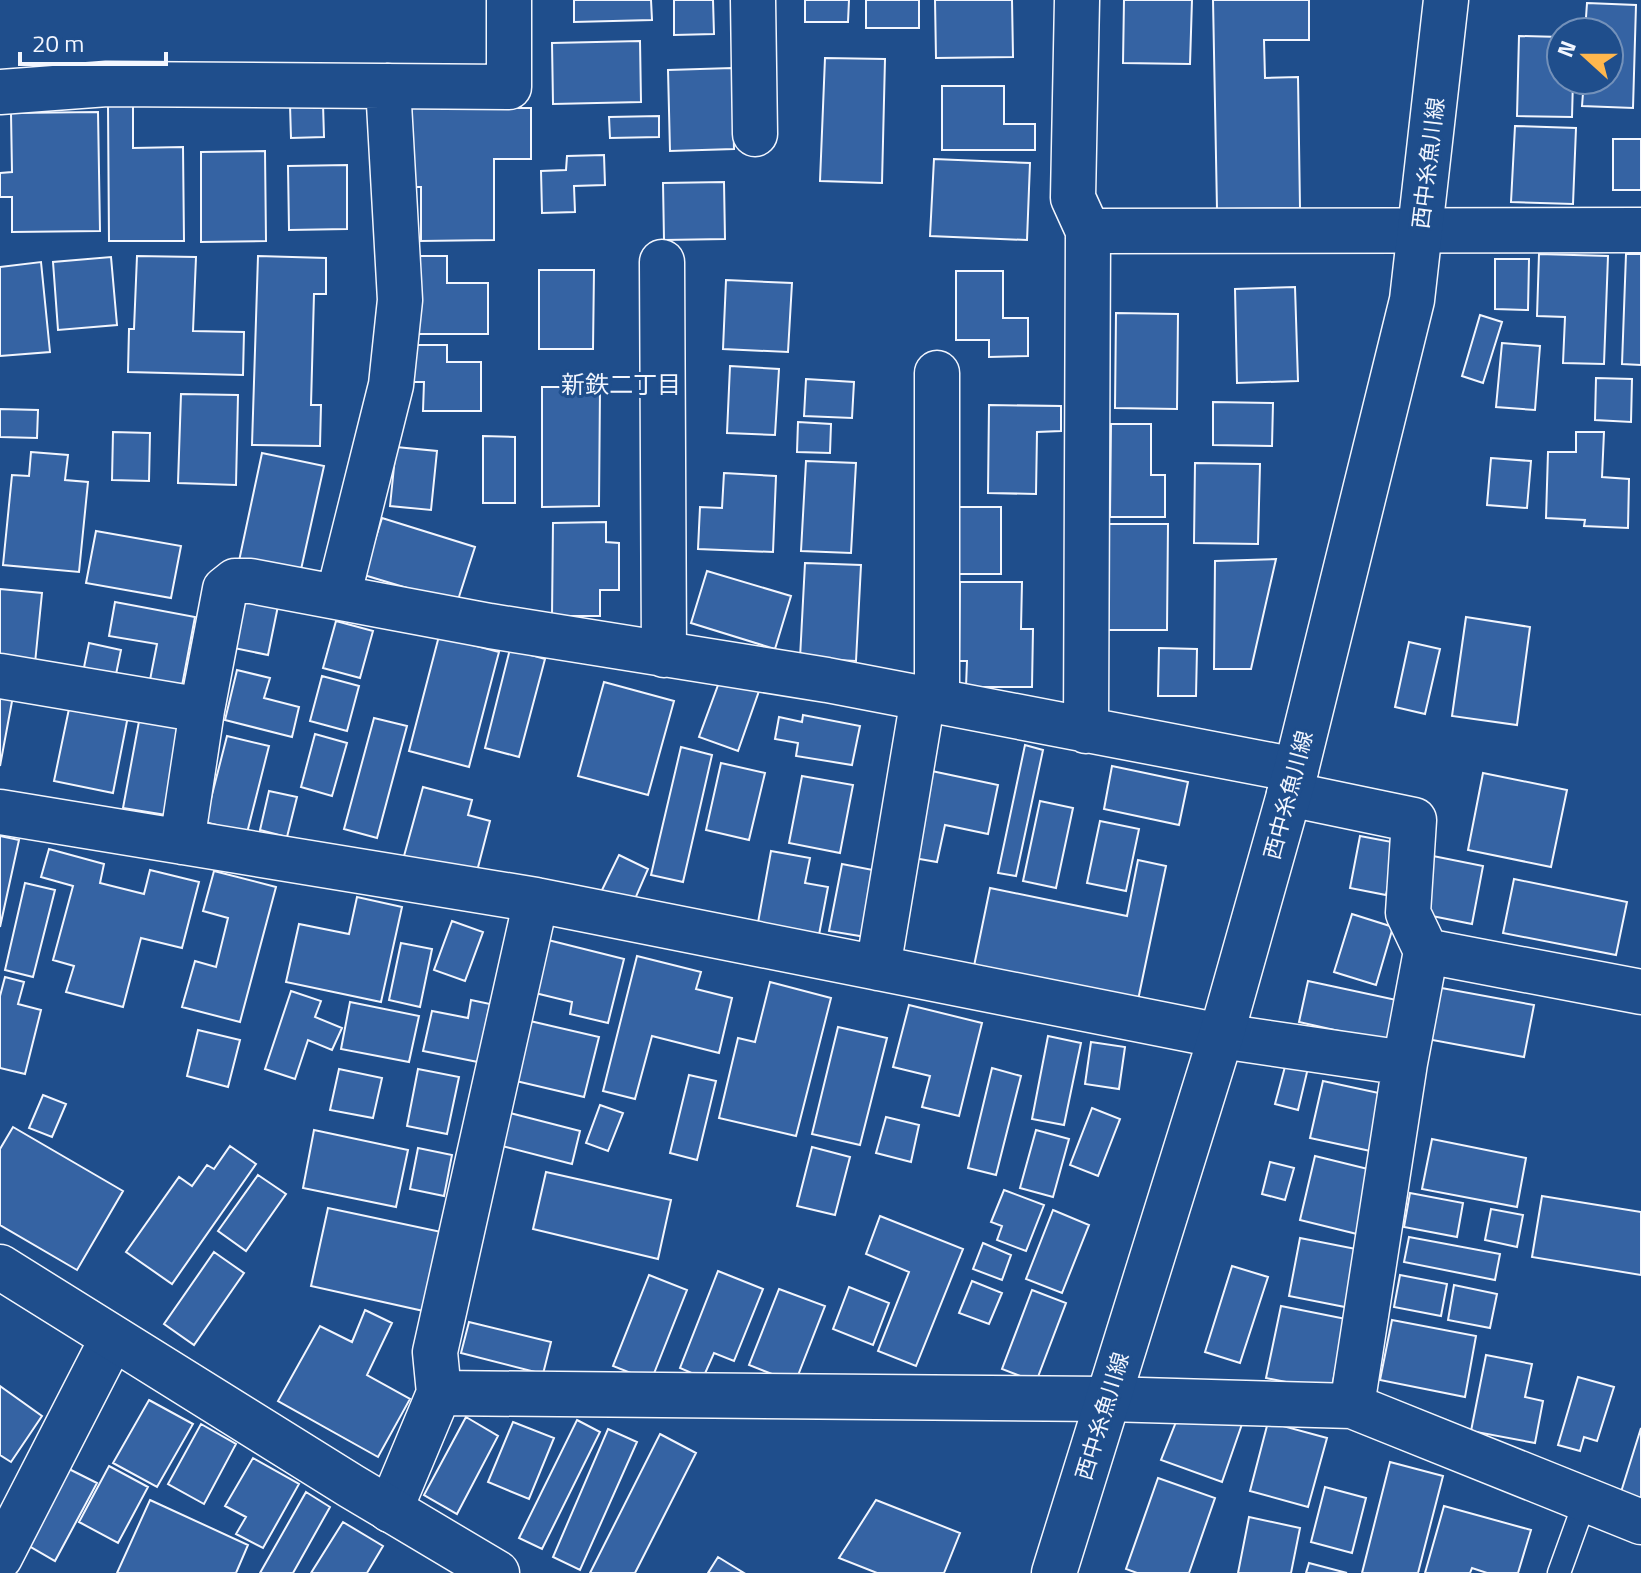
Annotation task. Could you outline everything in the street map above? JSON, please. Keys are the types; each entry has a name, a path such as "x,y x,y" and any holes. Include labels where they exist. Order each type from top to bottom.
{"street":[{"path":"0,92 107,84 509,87 509,0"},
{"path":"753,0 755,134"},
{"path":"1077,0 1073,198 1088,231 1086,731"},
{"name":"西中糸魚川線","path":"1054,1573 1221,1036 1292,782 1412,300 1446,0"},
{"path":"338,597 391,385 399,314 388,86"},
{"path":"1088,231 1641,230"},
{"path":"662,262 664,655"},
{"path":"878,968 930,699 937,373"},
{"path":"182,842 202,710 225,589 235,581 251,581 930,699 1086,731 1292,782 1414,820 1408,913 1426,951 1405,1063 1352,1406"},
{"path":"0,676 202,710"},
{"path":"0,812 536,900 1221,1036 1405,1063"},
{"path":"390,1510 439,1393 435,1352 536,900"},
{"path":"1426,951 1641,992"},
{"path":"0,1267 112,1339 497,1573"},
{"path":"0,1557 112,1339"},
{"path":"439,1393 1107,1399 1352,1406 1641,1522"}],"lane":[{"path":"1559,1573 1585,1501"}],"building":[{"path":"574,0 651,0 652,20 574,22"},
{"path":"674,0 713,0 714,34 674,35"},
{"path":"805,0 849,0 848,22 805,22"},
{"path":"866,0 919,0 919,28 866,28"},
{"path":"935,0 1012,0 1013,57 936,58"},
{"path":"1124,0 1192,0 1190,64 1123,63"},
{"path":"1213,0 1309,0 1309,40 1264,40 1265,78 1298,77 1300,208 1217,209"},
{"path":"1587,3 1636,5 1633,108 1582,106 1583,96 1625,96 1625,16 1586,16"},
{"path":"1519,36 1545,37 1545,96 1573,96 1572,117 1517,116"},
{"path":"640,41 641,102 553,104 552,43"},
{"path":"825,58 885,59 882,183 820,181"},
{"path":"732,68 734,149 670,151 668,70"},
{"path":"942,86 1004,86 1004,124 1035,124 1035,150 942,150"},
{"path":"323,104 324,137 291,138 290,105"},
{"path":"108,106 133,106 133,148 183,147 184,241 109,241"},
{"path":"406,108 531,108 531,159 494,159 494,240 421,241 421,187 406,187"},
{"path":"98,112 100,231 12,232 12,197 0,197 0,173 12,172 11,113"},
{"path":"659,116 659,137 610,138 609,117"},
{"path":"1515,126 1576,128 1573,204 1511,202"},
{"path":"1613,139 1641,139 1641,190 1613,190"},
{"path":"265,151 266,241 201,242 201,152"},
{"path":"604,155 605,185 574,186 575,212 542,213 541,171 566,170 567,156"},
{"path":"934,159 1030,163 1027,240 930,236"},
{"path":"347,165 347,229 289,230 288,166"},
{"path":"724,182 725,239 664,240 663,183"},
{"path":"1539,254 1608,256 1604,364 1563,363 1565,317 1537,316"},
{"path":"1626,254 1641,254 1641,365 1622,364"},
{"path":"137,256 196,257 193,331 244,332 243,375 128,372 129,329 134,329"},
{"path":"258,256 326,258 326,294 314,294 311,405 321,405 320,446 252,445"},
{"path":"411,256 447,256 447,283 488,283 488,334 410,334"},
{"path":"111,257 117,325 58,330 53,262"},
{"path":"1495,259 1529,259 1528,310 1495,309"},
{"path":"41,262 50,352 0,356 0,267"},
{"path":"539,270 594,270 593,349 539,349"},
{"path":"956,271 1003,271 1003,318 1028,318 1028,356 989,357 989,340 956,340"},
{"path":"726,280 792,283 788,352 723,349"},
{"path":"1295,287 1298,381 1237,383 1235,289"},
{"path":"1116,313 1178,314 1177,409 1115,408"},
{"path":"1480,315 1502,322 1483,383 1462,376"},
{"path":"1502,343 1540,346 1535,410 1496,407"},
{"path":"410,345 447,345 447,362 481,362 481,411 423,411 424,382 411,382"},
{"path":"730,366 779,369 775,435 727,433"},
{"path":"1596,378 1632,379 1631,422 1595,420"},
{"path":"806,379 854,382 852,418 804,416"},
{"path":"542,387 600,387 599,506 542,507"},
{"path":"181,394 238,395 236,485 178,483"},
{"path":"1213,402 1273,403 1272,446 1213,445"},
{"path":"989,405 1061,406 1061,431 1037,432 1036,494 988,493"},
{"path":"0,409 38,410 37,438 0,437"},
{"path":"798,422 831,424 830,453 797,452"},
{"path":"1111,424 1151,424 1151,475 1165,475 1165,517 1110,517"},
{"path":"113,432 150,433 149,481 112,480"},
{"path":"1576,432 1604,432 1602,477 1629,479 1628,528 1584,526 1585,520 1546,518 1548,452 1576,452"},
{"path":"483,436 515,437 515,503 483,503"},
{"path":"396,447 437,451 431,510 390,506"},
{"path":"31,452 68,455 65,480 88,482 79,572 3,565 12,475 29,476"},
{"path":"262,453 324,466 300,574 239,561"},
{"path":"1491,458 1531,461 1527,508 1487,505"},
{"path":"806,461 856,463 851,553 801,551"},
{"path":"1195,463 1260,464 1258,544 1194,543"},
{"path":"724,473 776,476 773,552 698,549 700,507 722,508"},
{"path":"958,507 1001,507 1001,574 958,574"},
{"path":"382,518 475,547 457,603 364,575"},
{"path":"606,522 606,542 619,543 619,590 600,590 600,616 552,616 553,523"},
{"path":"1107,524 1168,524 1167,630 1105,630"},
{"path":"96,531 181,546 171,598 86,583"},
{"path":"1276,559 1251,669 1214,669 1215,561"},
{"path":"805,563 861,565 856,661 800,658"},
{"path":"707,571 791,596 775,649 691,623"},
{"path":"960,582 1022,582 1021,629 1033,629 1032,687 966,687 967,661 959,661"},
{"path":"0,589 42,593 35,663 0,659"},
{"path":"244,594 279,601 268,655 234,648"},
{"path":"115,602 195,617 181,691 149,685 157,644 109,636"},
{"path":"1466,617 1530,627 1517,725 1452,716"},
{"path":"336,621 373,631 360,678 323,668"},
{"path":"439,636 499,652 469,767 409,751"},
{"path":"1409,642 1440,649 1425,714 1395,707"},
{"path":"89,643 121,650 114,684 82,677"},
{"path":"1159,648 1197,649 1196,696 1158,696"},
{"path":"510,649 545,659 519,757 485,748"},
{"path":"237,670 270,678 264,698 299,707 292,737 225,720"},
{"path":"322,676 359,686 347,731 310,721"},
{"path":"721,677 759,691 738,751 699,737"},
{"path":"604,682 674,701 648,795 578,776"},
{"path":"0,693 13,696 0,766"},
{"path":"70,704 128,716 113,793 54,781"},
{"path":"803,715 860,726 852,765 796,756 798,743 775,739 779,717 802,722"},
{"path":"140,716 183,724 166,815 123,808"},
{"path":"374,718 407,726 377,838 344,829"},
{"path":"315,734 347,743 332,796 301,787"},
{"path":"227,736 269,746 247,833 205,822"},
{"path":"1025,745 1043,750 1016,876 998,873"},
{"path":"681,747 712,755 683,882 651,875"},
{"path":"721,763 765,773 749,840 706,830"},
{"path":"1112,766 1188,782 1179,825 1104,809"},
{"path":"927,770 998,785 988,834 945,825 937,862 908,857"},
{"path":"1483,773 1567,790 1551,867 1468,850"},
{"path":"802,776 853,785 840,853 789,843"},
{"path":"423,787 472,800 468,815 490,821 476,875 404,856"},
{"path":"269,791 297,797 287,837 260,830"},
{"path":"1040,801 1073,808 1056,888 1023,881"},
{"path":"1100,821 1139,829 1126,891 1087,883"},
{"path":"0,836 19,840 0,927"},
{"path":"1360,836 1397,843 1386,895 1350,888"},
{"path":"49,849 104,864 100,883 144,894 150,870 199,882 182,948 141,938 123,1007 66,992 74,966 53,960 73,886 41,877"},
{"path":"771,851 810,858 805,883 828,887 818,940 757,928"},
{"path":"619,855 648,869 632,906 601,892"},
{"path":"1433,856 1483,866 1472,924 1422,914"},
{"path":"1138,860 1166,866 1138,1000 974,966 990,888 1127,916"},
{"path":"842,864 878,871 866,937 829,931"},
{"path":"214,871 276,887 240,1022 182,1007 195,961 216,967 228,918 203,911"},
{"path":"1514,879 1627,902 1616,955 1503,933"},
{"path":"25,883 55,890 33,977 5,970"},
{"path":"357,897 402,907 381,1002 286,982 299,924 349,934"},
{"path":"1352,914 1393,927 1376,985 1334,972"},
{"path":"452,921 483,932 465,981 434,970"},
{"path":"548,940 624,959 608,1023 570,1014 572,1002 535,993"},
{"path":"401,943 432,949 420,1007 389,1000"},
{"path":"637,956 701,972 696,989 732,998 719,1053 652,1036 635,1099 603,1091"},
{"path":"5,977 24,982 18,1004 41,1010 25,1074 0,1068 0,996"},
{"path":"1308,981 1401,1001 1392,1043 1299,1022"},
{"path":"770,982 831,998 796,1136 719,1118 738,1038 755,1042"},
{"path":"1436,987 1534,1005 1524,1057 1427,1039"},
{"path":"291,991 321,1001 315,1017 342,1028 332,1050 308,1040 295,1079 265,1069"},
{"path":"471,1000 490,1004 478,1062 423,1051 432,1011 468,1018"},
{"path":"350,1002 419,1016 409,1062 341,1049"},
{"path":"909,1005 982,1023 959,1116 922,1107 930,1076 893,1067"},
{"path":"530,1021 599,1037 584,1097 516,1081"},
{"path":"838,1027 887,1038 860,1145 812,1134"},
{"path":"198,1030 240,1040 228,1087 187,1076"},
{"path":"1048,1036 1081,1043 1064,1125 1032,1119"},
{"path":"1091,1042 1125,1047 1119,1089 1085,1084"},
{"path":"1286,1063 1308,1068 1298,1110 1275,1104"},
{"path":"992,1068 1021,1076 996,1175 968,1168"},
{"path":"339,1069 382,1078 373,1118 330,1110"},
{"path":"418,1069 459,1077 447,1134 407,1126"},
{"path":"689,1075 716,1081 697,1160 670,1153"},
{"path":"1323,1081 1388,1095 1375,1152 1310,1138"},
{"path":"43,1095 66,1104 52,1137 29,1128"},
{"path":"600,1105 623,1113 608,1151 586,1143"},
{"path":"1092,1108 1120,1119 1098,1176 1070,1165"},
{"path":"510,1113 580,1131 572,1164 502,1146"},
{"path":"886,1117 919,1125 911,1162 876,1153"},
{"path":"13,1127 123,1191 77,1270 0,1225 0,1149"},
{"path":"314,1130 408,1150 396,1207 303,1188"},
{"path":"1036,1130 1069,1139 1053,1197 1020,1188"},
{"path":"1432,1139 1526,1158 1517,1207 1422,1189"},
{"path":"230,1146 256,1164 172,1284 126,1252 179,1177 192,1186 207,1165 214,1169"},
{"path":"812,1147 850,1157 835,1215 797,1206"},
{"path":"418,1148 452,1155 444,1196 410,1189"},
{"path":"1315,1156 1376,1171 1361,1235 1300,1220"},
{"path":"1270,1162 1294,1168 1285,1200 1262,1194"},
{"path":"546,1172 671,1200 658,1259 533,1229"},
{"path":"258,1175 286,1194 246,1251 218,1231"},
{"path":"1004,1190 1044,1205 1026,1251 997,1240 1002,1226 991,1222"},
{"path":"1410,1193 1463,1203 1457,1237 1404,1227"},
{"path":"1542,1196 1641,1212 1641,1275 1532,1257"},
{"path":"328,1208 446,1233 428,1312 311,1286"},
{"path":"1491,1209 1523,1215 1517,1247 1485,1240"},
{"path":"1053,1210 1089,1225 1062,1293 1026,1279"},
{"path":"880,1216 963,1249 916,1366 878,1351 909,1272 866,1254"},
{"path":"1409,1237 1500,1254 1495,1280 1404,1262"},
{"path":"1300,1238 1356,1249 1345,1307 1289,1296"},
{"path":"983,1243 1011,1255 1002,1280 973,1269"},
{"path":"214,1252 244,1273 194,1345 164,1324"},
{"path":"1232,1266 1268,1277 1240,1363 1205,1352"},
{"path":"718,1271 763,1289 734,1361 714,1353 703,1378 680,1368"},
{"path":"649,1275 687,1290 651,1381 613,1366"},
{"path":"1400,1275 1447,1284 1441,1316 1394,1307"},
{"path":"972,1281 1002,1293 989,1324 959,1313"},
{"path":"1454,1285 1497,1294 1490,1328 1448,1320"},
{"path":"849,1287 889,1303 873,1345 833,1329"},
{"path":"779,1289 825,1306 795,1383 749,1365"},
{"path":"1032,1290 1066,1303 1036,1382 1002,1369"},
{"path":"1281,1306 1346,1319 1331,1391 1266,1378"},
{"path":"365,1310 392,1323 367,1375 410,1399 378,1457 278,1401 320,1326 352,1342"},
{"path":"1392,1320 1476,1336 1465,1397 1380,1380"},
{"path":"469,1322 551,1342 543,1374 461,1353"},
{"path":"1486,1355 1532,1364 1525,1397 1543,1401 1535,1443 1471,1431"},
{"path":"1578,1377 1614,1387 1597,1441 1584,1437 1580,1451 1558,1445"},
{"path":"0,1386 42,1416 11,1462 0,1455"},
{"path":"149,1400 193,1424 157,1487 113,1463"},
{"path":"466,1417 498,1436 457,1514 424,1495"},
{"path":"577,1420 600,1432 542,1549 519,1538"},
{"path":"513,1422 554,1438 529,1499 488,1482"},
{"path":"1176,1422 1242,1424 1222,1482 1161,1460"},
{"path":"1268,1422 1327,1438 1308,1507 1250,1491"},
{"path":"201,1424 236,1444 204,1504 168,1484"},
{"path":"1641,1428 1641,1498 1621,1492"},
{"path":"608,1429 637,1442 580,1570 553,1557"},
{"path":"660,1434 696,1453 635,1573 590,1573"},
{"path":"253,1458 299,1484 263,1548 236,1534 246,1517 225,1506"},
{"path":"1390,1462 1443,1476 1418,1573 1362,1573"},
{"path":"109,1466 148,1487 118,1543 79,1522"},
{"path":"65,1467 97,1483 55,1561 24,1543"},
{"path":"1158,1478 1215,1498 1189,1573 1137,1573 1126,1569"},
{"path":"1325,1487 1366,1498 1352,1553 1311,1542"},
{"path":"306,1492 330,1507 293,1573 260,1573"},
{"path":"150,1500 248,1545 236,1573 117,1573"},
{"path":"876,1500 960,1533 944,1573 877,1573 839,1558"},
{"path":"1444,1506 1531,1530 1518,1573 1487,1573 1472,1568 1470,1573 1425,1573"},
{"path":"1249,1517 1300,1528 1291,1573 1238,1573"},
{"path":"343,1522 383,1546 367,1573 311,1573"},
{"path":"718,1557 744,1573 708,1573"},
{"path":"1309,1563 1347,1573 1306,1573"}],"district":[{"name":"新鉄二丁目","path":"621,384"}]}
